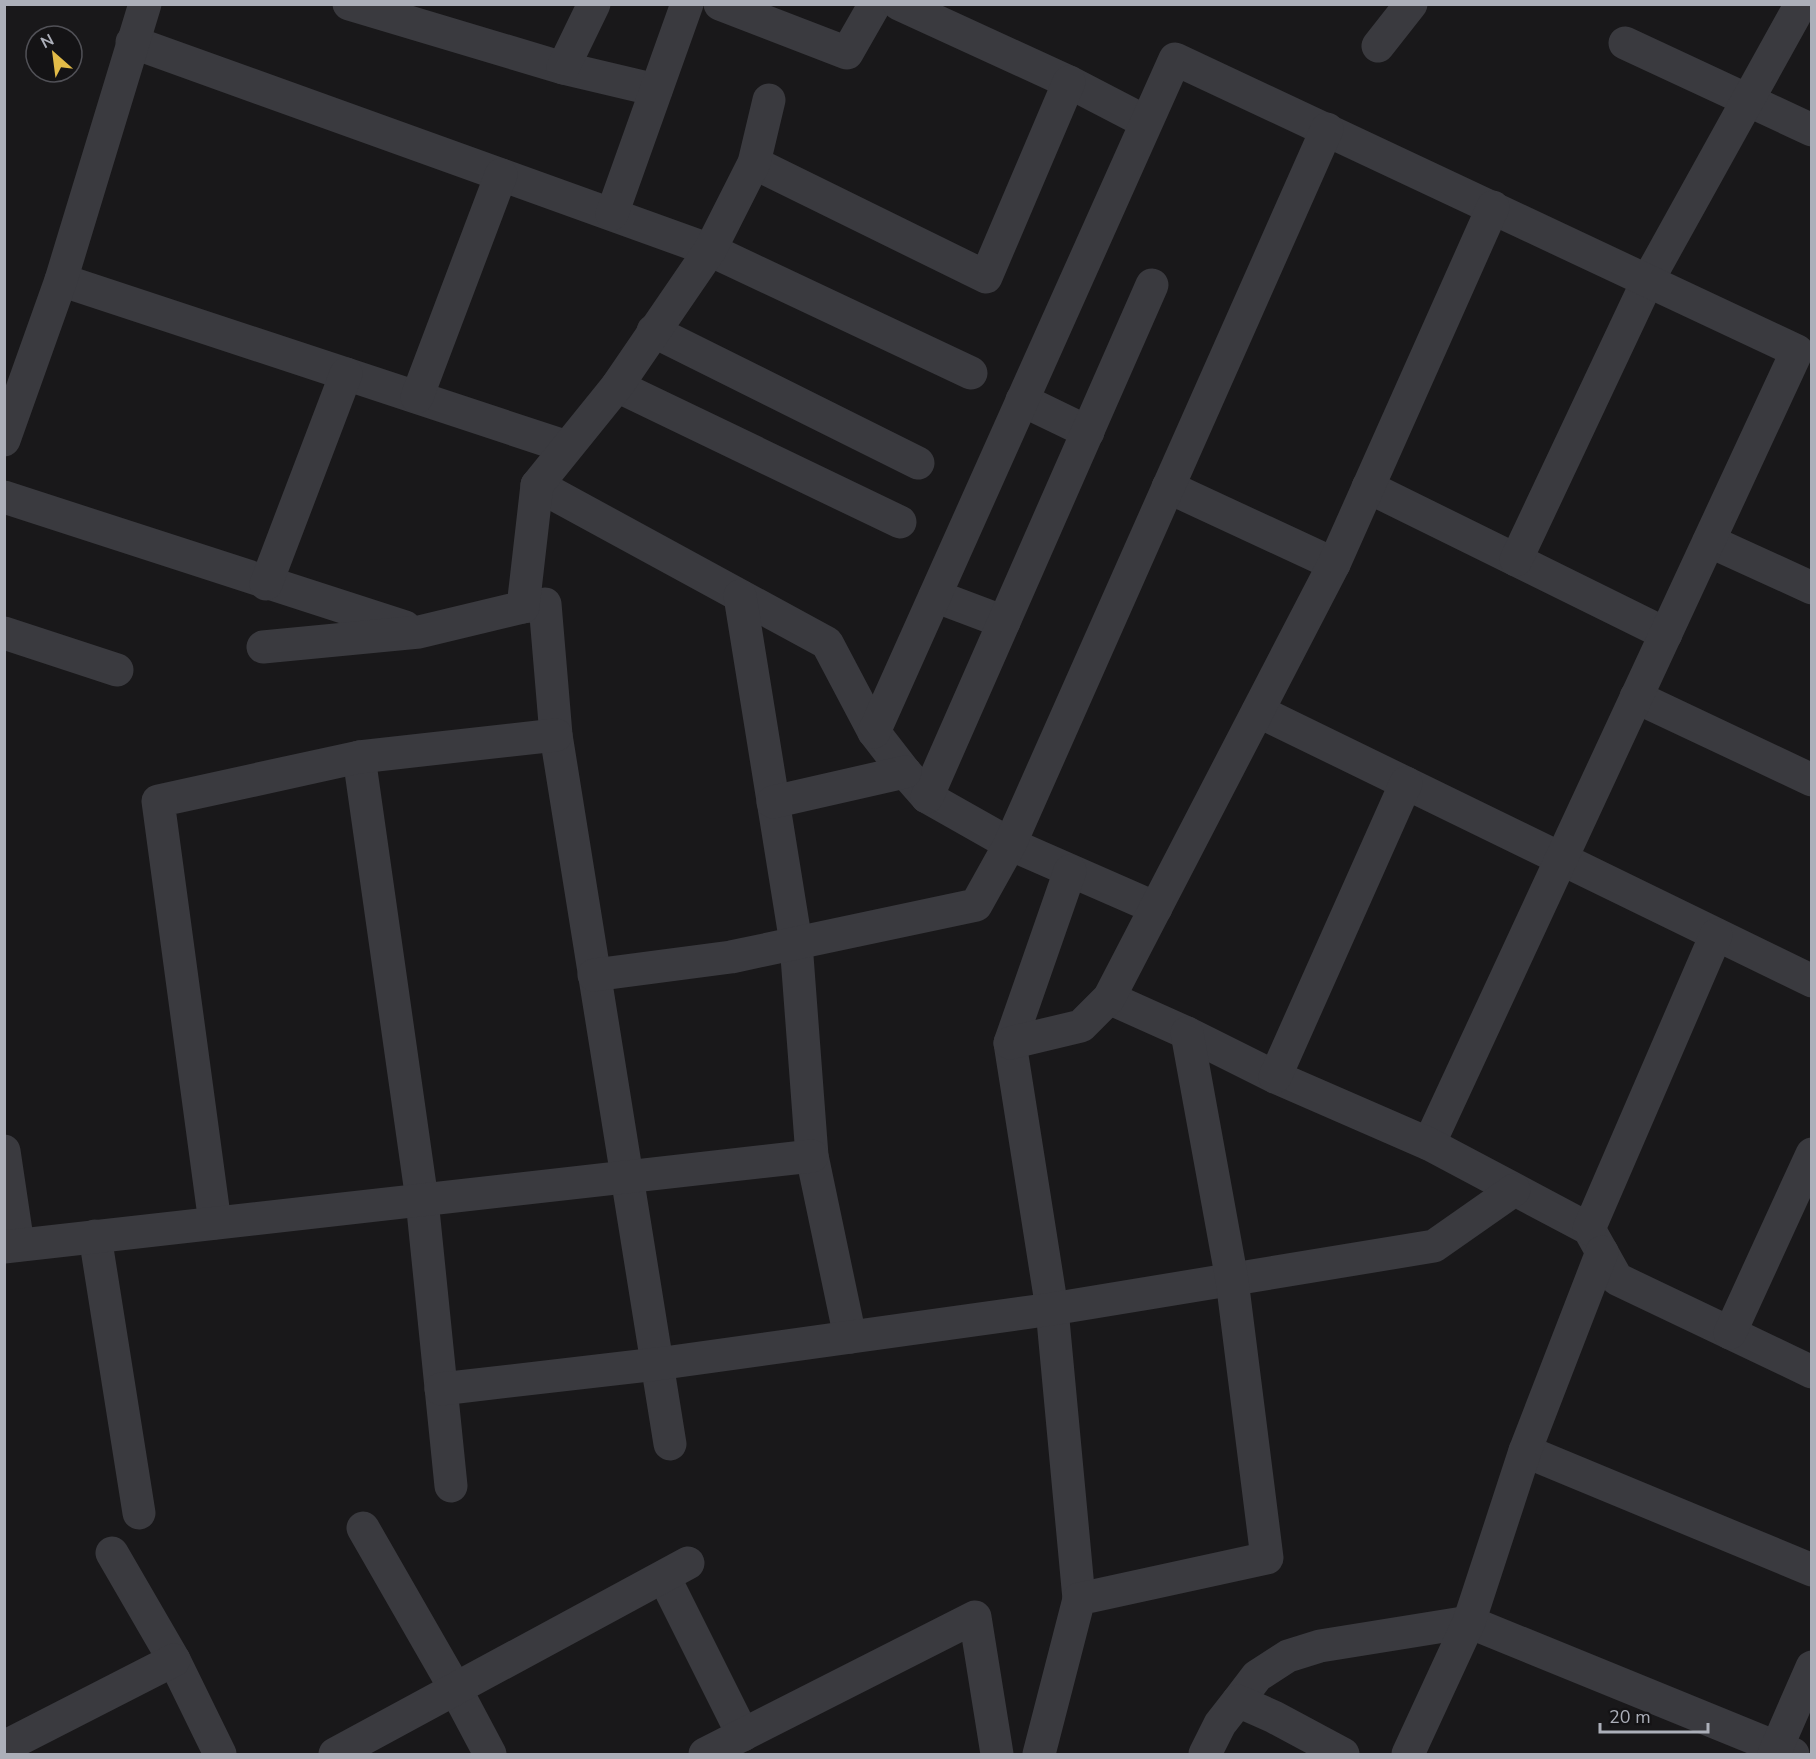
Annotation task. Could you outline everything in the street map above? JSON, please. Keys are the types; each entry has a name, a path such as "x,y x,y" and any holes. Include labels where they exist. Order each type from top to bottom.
{"street":[{"path":"4,440 62,280 145,4"},
{"path":"349,4 563,68 656,90"},
{"path":"563,68 594,4"},
{"path":"612,214 687,4"},
{"path":"720,4 847,53 875,4"},
{"path":"899,4 1069,82 1146,122"},
{"path":"1378,46 1411,4"},
{"path":"1516,560 1648,280 1801,4"},
{"path":"132,42 710,250 971,373"},
{"path":"1625,43 1812,130"},
{"path":"874,732 1175,59 1797,351 1429,1144"},
{"path":"754,163 986,277 1069,82"},
{"path":"523,607 537,485 617,386 710,250 754,163 769,100"},
{"path":"594,975 731,957 976,905 1010,844 1327,129"},
{"path":"417,397 501,175"},
{"path":"1010,1043 1081,1026 1109,998 1334,564 1493,207"},
{"path":"62,280 567,447"},
{"path":"927,797 1152,285"},
{"path":"653,331 918,464"},
{"path":"266,584 346,374"},
{"path":"617,386 900,522"},
{"path":"1022,400 1088,432"},
{"path":"537,485 827,643 874,732 904,772 927,797 1010,844 1156,908"},
{"path":"1168,487 1334,564"},
{"path":"1368,488 1666,634"},
{"path":"4,497 419,632"},
{"path":"1709,541 1812,588"},
{"path":"740,596 796,943 812,1156 850,1337"},
{"path":"935,596 1004,622"},
{"path":"263,647 419,632 523,607 545,604 556,735 670,1444"},
{"path":"4,633 117,670"},
{"path":"1636,697 1812,780"},
{"path":"1258,711 1812,981"},
{"path":"215,1223 158,801 358,757 556,735"},
{"path":"358,757 422,1200 451,1486"},
{"path":"773,802 904,772"},
{"path":"1275,1077 1407,783"},
{"path":"1039,1755 1079,1599 1052,1309 1010,1043 1070,871"},
{"path":"1408,1755 1469,1623 1595,1240 1716,934"},
{"path":"1109,998 1187,1033 1275,1077 1429,1144 1514,1190 1595,1240 1617,1279 1812,1372"},
{"path":"1079,1599 1267,1558 1232,1280 1187,1033"},
{"path":"4,1151 11,1246 812,1156"},
{"path":"1730,1333 1812,1154"},
{"path":"441,1389 657,1364 1052,1309 1434,1246 1514,1190"},
{"path":"95,1236 140,1514"},
{"path":"1524,1451 1812,1570"},
{"path":"363,1528 456,1690 490,1755"},
{"path":"112,1553 174,1660 220,1755"},
{"path":"335,1755 676,1570 743,1735"},
{"path":"705,1755 975,1617 997,1755"},
{"path":"1205,1755 1220,1724 1257,1676 1288,1656 1320,1646 1469,1623 1781,1752 1812,1667"},
{"path":"8,1738 174,1660"},
{"path":"1238,1701 1274,1717 1343,1755"}]}
